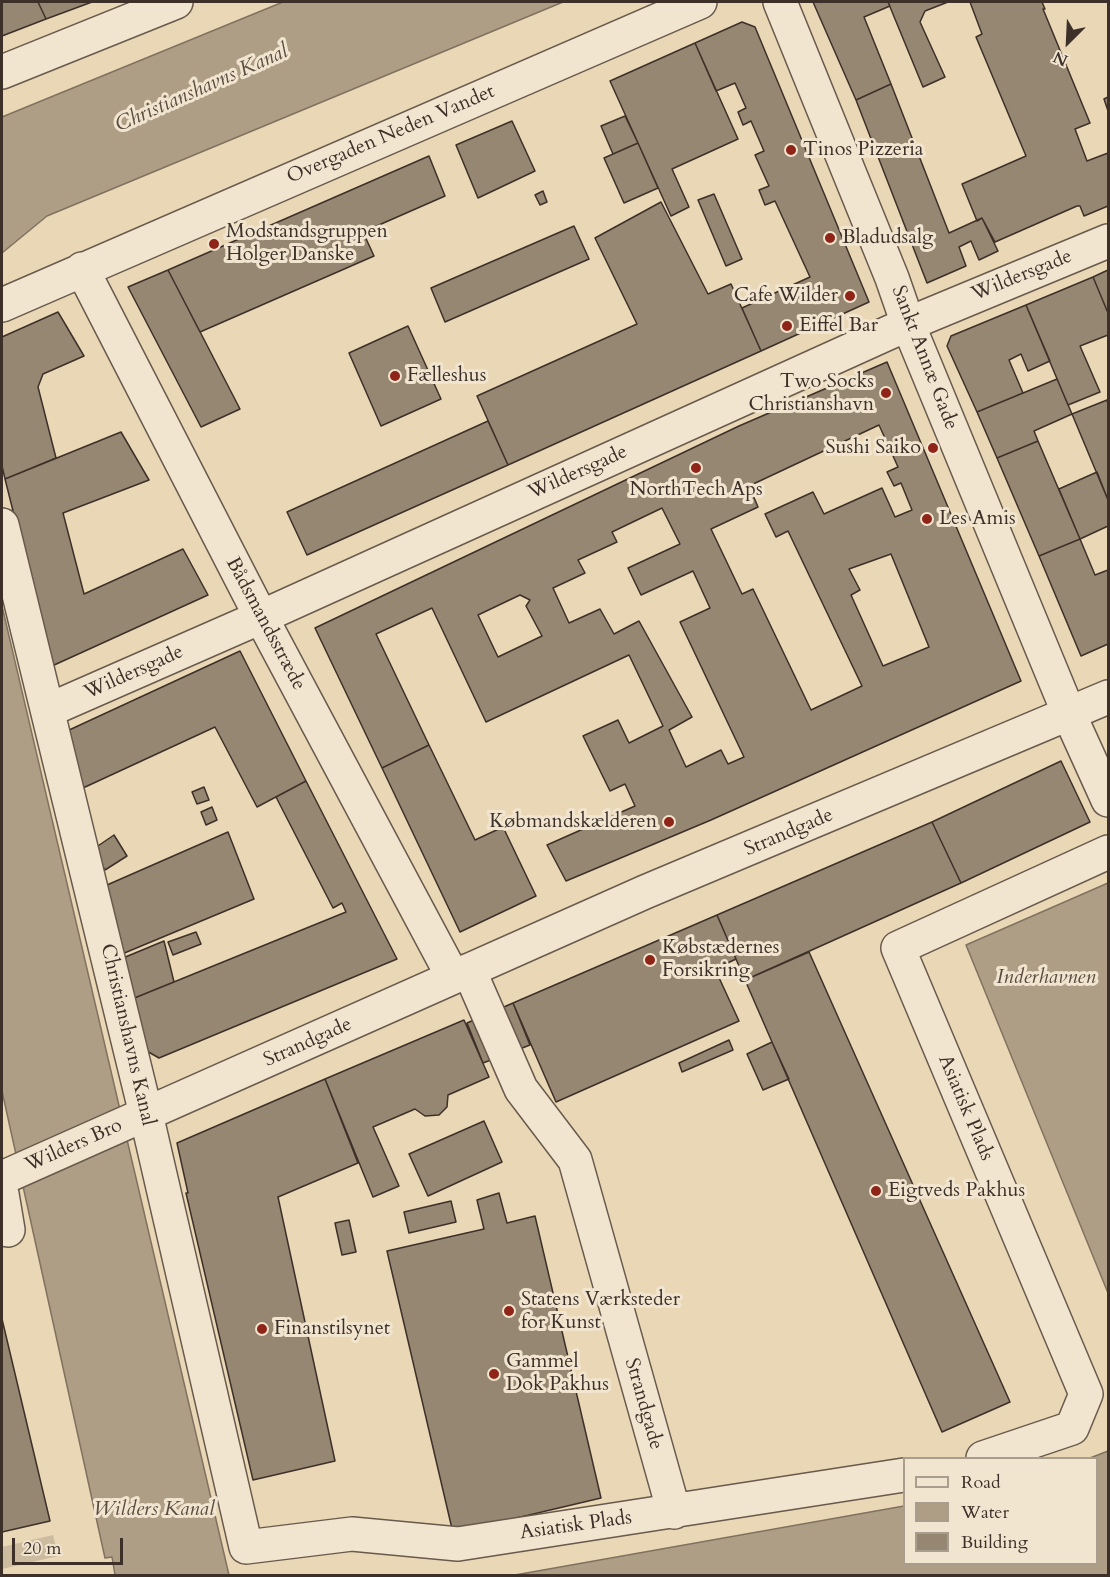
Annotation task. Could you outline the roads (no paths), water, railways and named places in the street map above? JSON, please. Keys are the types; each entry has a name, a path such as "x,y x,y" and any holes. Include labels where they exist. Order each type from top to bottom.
{"street":[{"path":"2,72 176,2"},
{"name":"Overgaden Neden Vandet","path":"82,269 699,2"},
{"name":"Sankt Annæ Gade","path":"780,2 892,278 908,324 1069,714 1108,800"},
{"name":"Wildersgade","path":"48,710 261,617 908,324 1108,241"},
{"path":"2,305 82,269"},
{"name":"Bådsmandsstræde","path":"82,269 261,617 461,973"},
{"name":"Christianshavns Kanal","path":"2,525 146,1114 246,1547"},
{"name":"Strandgade","path":"146,1114 461,973 1108,697"},
{"name":"Asiatisk Plads","path":"986,1457 1072,1428 1086,1394 898,948 1108,852"},
{"name":"Strandgade","path":"461,973 521,1089 575,1160 674,1512"},
{"name":"Wilders Bro","path":"2,1178 146,1114"},
{"path":"2,1194 8,1230"},
{"name":"Asiatisk Plads","path":"246,1547 352,1534 458,1544 903,1475"}],"water":[{"name":"Christianshavns Kanal","path":"283,2 563,2 47,216 2,253 2,117"},
{"name":"Wilders Kanal","path":"2,606 229,1575 115,1575 112,1557 105,1558 2,1091"},
{"name":"Inderhavnen","path":"1108,883 1108,1293 966,945"},
{"path":"1108,1451 1108,1575 515,1575 903,1506 903,1565 1098,1565 1098,1457 1093,1457"}],"place":[{"name":"Tinos Pizzeria","path":"791,150"},
{"name":"Bladudsalg","path":"830,238"},
{"name":"Modstandsgruppen Holger Danske","path":"214,244"},
{"name":"Cafe Wilder","path":"850,296"},
{"name":"Eiffel Bar","path":"787,326"},
{"name":"Fælleshus","path":"395,376"},
{"name":"Two Socks Christianshavn","path":"886,393"},
{"name":"Sushi Saiko","path":"933,448"},
{"name":"NorthTech Aps","path":"696,468"},
{"name":"Les Amis","path":"927,519"},
{"name":"Købmandskælderen","path":"669,822"},
{"name":"Købstædernes Forsikring","path":"650,960"},
{"name":"Eigtveds Pakhus","path":"876,1191"},
{"name":"Statens Værksteder for Kunst","path":"509,1311"},
{"name":"Finanstilsynet","path":"262,1329"},
{"name":"Gammel Dok Pakhus","path":"494,1374"}]}
